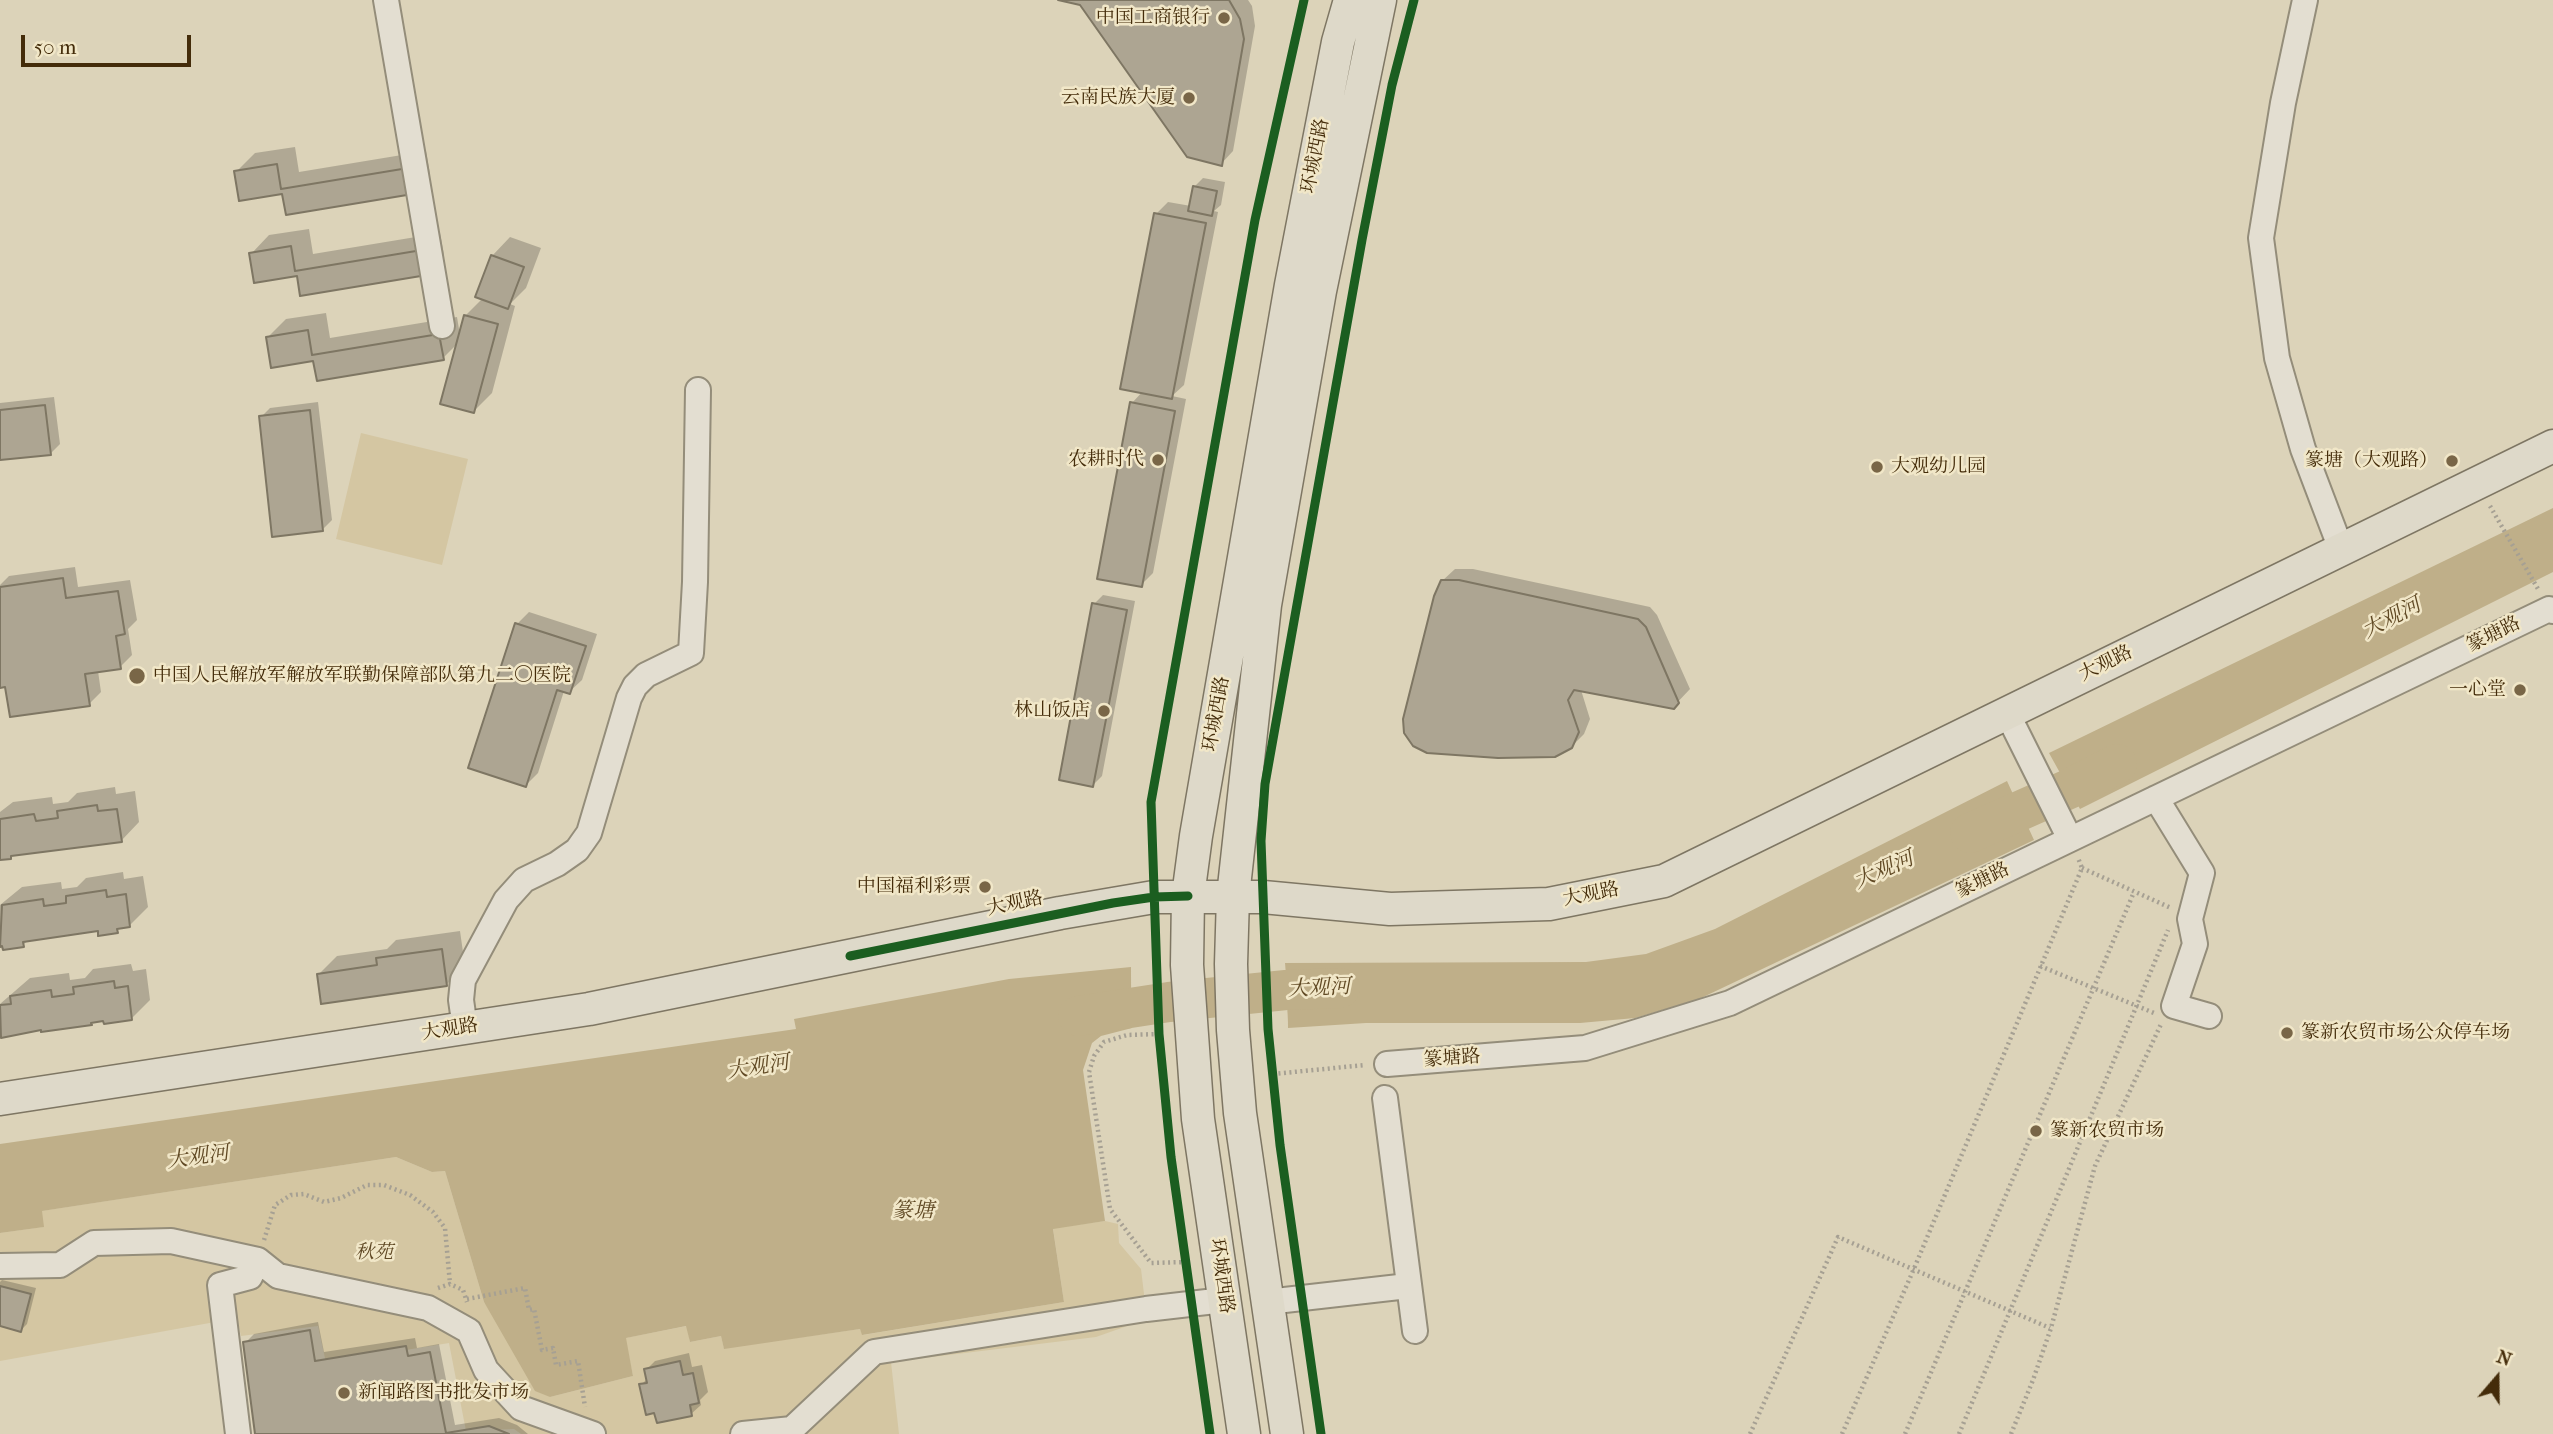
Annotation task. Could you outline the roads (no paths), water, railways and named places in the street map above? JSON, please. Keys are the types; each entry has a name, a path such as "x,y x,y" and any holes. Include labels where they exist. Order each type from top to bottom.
{"main road":[{"name":"环城西路","path":"1244,1434 1198,1119 1169,1033 1187,965 1188,895 1198,822 1291,285 1338,42 1350,0"},
{"name":"环城西路","path":"1287,1434 1240,1113 1233,1030 1233,896 1265,605 1320,291 1380,0"},
{"name":"大观路","path":"0,1099 589,1009 1154,897 1233,896 1390,909 1549,904 1664,881 2553,446"}],"street":[{"path":"386,0 442,326"},
{"path":"2305,0 2283,103 2261,237 2277,358 2303,449 2341,548"},
{"path":"465,1028 461,1000 463,980 506,900 524,880 577,850 589,833 629,698 635,686 646,675 691,653 695,582 698,390"},
{"name":"篆塘路","path":"1387,1063 1584,1048 1730,1003 2549,609 2553,611"},
{"path":"2007,713 2070,839"},
{"path":"2156,798 2202,873 2190,919 2195,944 2174,1006 2209,1016"},
{"path":"1385,1098 1415,1331"},
{"path":"0,1266 60,1265 94,1243 171,1241 258,1260 278,1276 428,1308 469,1331 486,1370 521,1408 593,1434"},
{"path":"238,1434 220,1285 250,1278 258,1260"},
{"path":"1267,1302 1408,1286"},
{"path":"743,1434 792,1429 874,1352 1146,1309 1224,1300"}],"water":[{"path":"2553,508 2553,572 2080,809 2049,753"},
{"path":"2007,781 2034,840 1699,999 1635,1018 1580,1023 1366,1023 1288,1028 1285,963 1586,962 1646,954 1715,929"},
{"name":"篆塘","path":"1131,967 1132,1028 1101,1036 1092,1043 1083,1070 1105,1221 1053,1229 1064,1302 862,1335 860,1329 724,1349 721,1336 690,1342 686,1326 626,1338 633,1376 550,1397 535,1391 484,1302 445,1171 432,1172 396,1157 42,1211 44,1227 0,1233 0,1144 796,1029 794,1019 1009,979"}],"waterway":[{"name":"大观河","path":"1970,833 2069,789 2117,764"},
{"name":"大观河","path":"1078,1016 1169,1002 1286,990 1340,988"}],"place":[{"name":"中国工商银行","path":"1224,18"},
{"name":"云南民族大厦","path":"1189,98"},
{"name":"农耕时代","path":"1158,460"},
{"name":"篆塘（大观路）","path":"2452,461"},
{"name":"大观幼儿园","path":"1877,467"},
{"name":"中国人民解放军解放军联勤保障部队第九二〇医院","path":"137,676"},
{"name":"一心堂","path":"2520,690"},
{"name":"林山饭店","path":"1104,711"},
{"name":"中国福利彩票","path":"985,887"},
{"name":"篆新农贸市场公众停车场","path":"2287,1033"},
{"name":"篆新农贸市场","path":"2036,1131"},
{"name":"新闻路图书批发市场","path":"344,1393"}],"park label":[{"name":"秋苑","path":"374,1253"}]}
